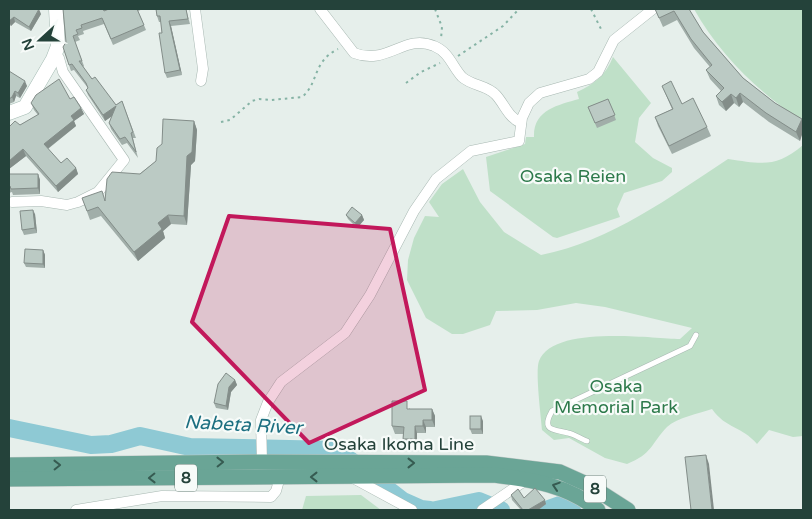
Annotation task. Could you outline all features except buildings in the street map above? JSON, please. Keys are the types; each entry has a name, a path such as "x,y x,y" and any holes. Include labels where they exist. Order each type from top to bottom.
{"main road":[{"name":"Osaka Ikoma Line","path":"9,465 262,458 355,470 380,477 494,476 526,480 560,487 576,494 598,510"},
{"name":"Osaka Ikoma Line","path":"9,479 280,477 355,470 486,462 560,472 589,485 628,510"}],"street":[{"path":"9,113 25,107 55,53 58,27 56,9"},
{"path":"195,9 203,69 201,81"},
{"path":"320,9 354,53 370,58 385,55 417,41 437,47 452,60 463,78 496,94 514,120 521,123"},
{"path":"262,458 261,420 268,402 281,382 345,333 370,295 414,210 436,179 472,151 519,141 521,123 529,103 540,93 589,79 598,72 614,40 653,9"},
{"path":"10,200 41,201 67,206 98,192 124,160 63,72 59,58 55,53"},
{"path":"355,470 412,510"},
{"path":"76,510 162,496 238,495 271,497 276,491 280,477"},
{"path":"482,510 526,480"}],"lane":[{"path":"587,441 568,433 553,432 550,429 548,417 552,411 690,346 696,335"}],"path":[{"path":"435,9 442,27 441,42 437,47"},
{"path":"406,83 421,72 444,61 452,60 503,26 520,9"},
{"path":"591,9 601,29"},
{"path":"220,122 230,120 252,101 259,99 302,98 310,88 322,61 330,53 347,45"}],"highlighted area":[{"path":"229,216 390,229 425,390 309,443 192,322"}],"green space":[{"path":"694,9 803,9 803,122 771,98 728,58"},
{"name":"Osaka Reien","path":"613,57 651,103 639,118 635,142 653,158 672,168 672,172 662,181 624,193 617,209 620,217 557,238 553,237 490,191 486,157 525,144 526,137 534,137 535,128 542,115 548,110 579,99 577,92 599,78 607,69"},
{"name":"Osaka Memorial Park","path":"803,145 803,436 793,437 769,430 757,444 746,434 717,416 712,409 682,418 667,427 642,456 627,464 605,458 569,438 554,440 542,430 539,394 539,361 548,350 562,342 603,336 680,339 692,328 605,307 576,303 537,310 496,311 490,325 463,334 452,334 426,318 407,280 408,260 414,238 425,216 439,217 429,202 442,184 463,169 480,202 504,232 541,255 592,239 616,228 662,202 728,159 760,163 776,161 785,158"},
{"path":"361,495 381,510 302,510 306,496"}],"waterway":[{"name":"Nabeta River","path":"9,428 91,445 111,444 140,436 190,447 337,450 403,501 421,509 430,510"},
{"name":"Nabeta River","path":"436,510 479,501 501,510"},
{"name":"Nabeta River","path":"546,510 560,505 572,510"}]}
